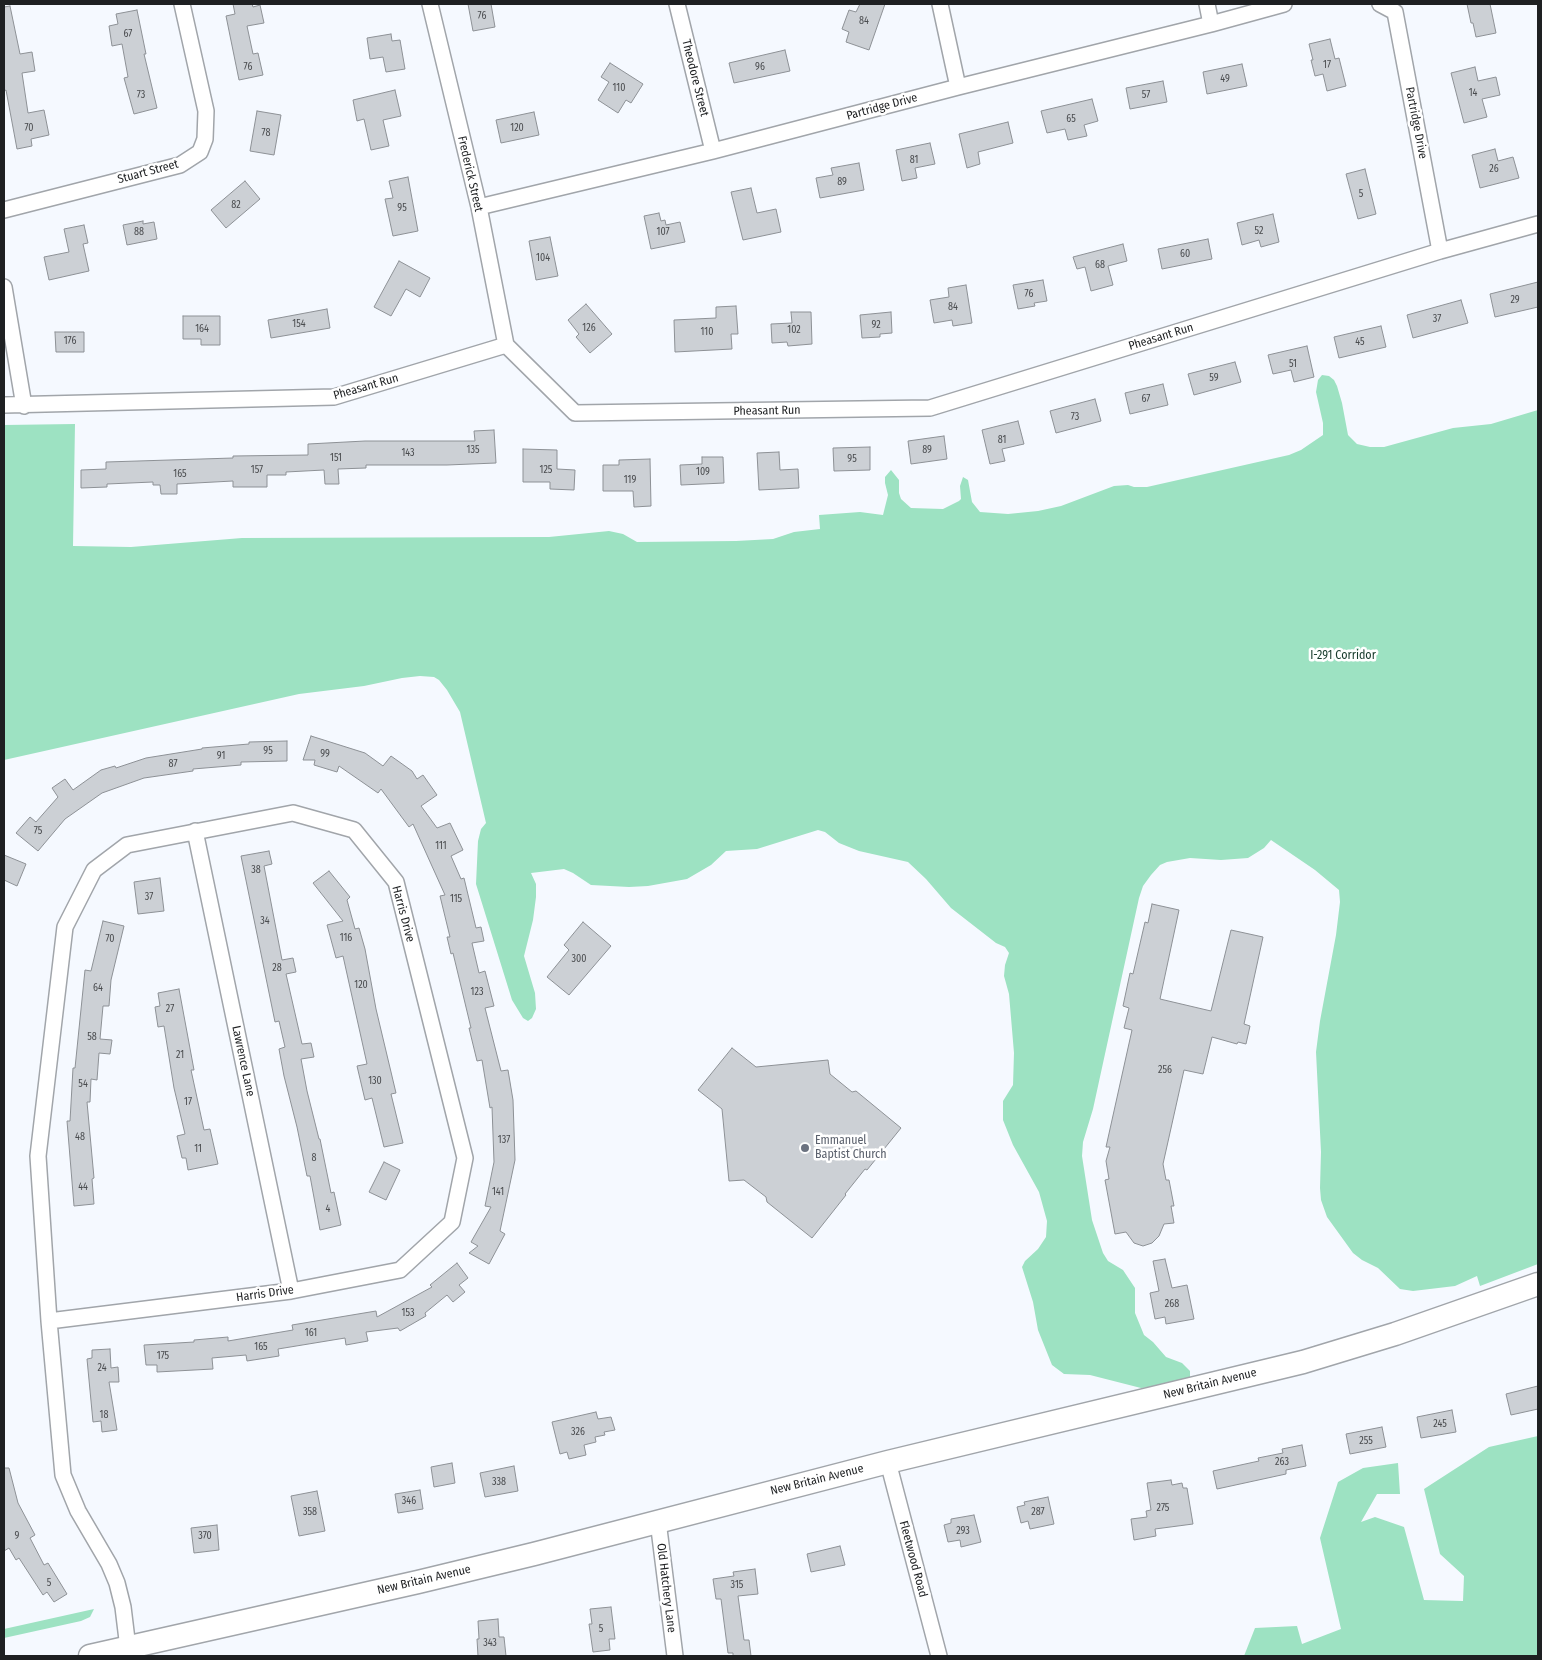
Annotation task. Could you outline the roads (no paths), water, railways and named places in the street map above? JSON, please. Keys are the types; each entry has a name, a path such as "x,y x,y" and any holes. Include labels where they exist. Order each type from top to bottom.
{"main road":[{"name":"New Britain Avenue","path":"90,1656 128,1652 534,1554 888,1462 1303,1362 1394,1334 1538,1284"}],"street":[{"name":"Stuart Street","path":"4,210 180,165 200,152 205,139 206,111 182,4"},
{"name":"Frederick Street","path":"430,4 479,208 506,345"},
{"name":"Theodore Street","path":"677,4 713,152"},
{"path":"940,4 958,87"},
{"path":"1207,4 1211,24"},
{"name":"Partridge Drive","path":"479,208 713,152 1284,4"},
{"name":"Partridge Drive","path":"1380,4 1395,12 1440,251"},
{"name":"Pheasant Run","path":"4,405 334,397 506,345 575,413 930,408 1440,251 1538,224"},
{"path":"4,287 24,406"},
{"name":"Harris Drive","path":"49,1321 291,1290 400,1270 452,1222 465,1158 396,882 354,830 293,813 127,845 94,870 65,926 38,1156 49,1321 63,1475 78,1512 109,1564 117,1583 123,1607 128,1652"},
{"name":"Lawrence Lane","path":"195,831 291,1290"},
{"name":"Fleetwood Road","path":"888,1462 939,1656"},
{"name":"Old Hatchery Lane","path":"658,1521 675,1656"}],"place":[{"name":"Emmanuel Baptist Church","path":"805,1148"}],"park label":[{"name":"I-291 Corridor","path":"1343,656"}]}
